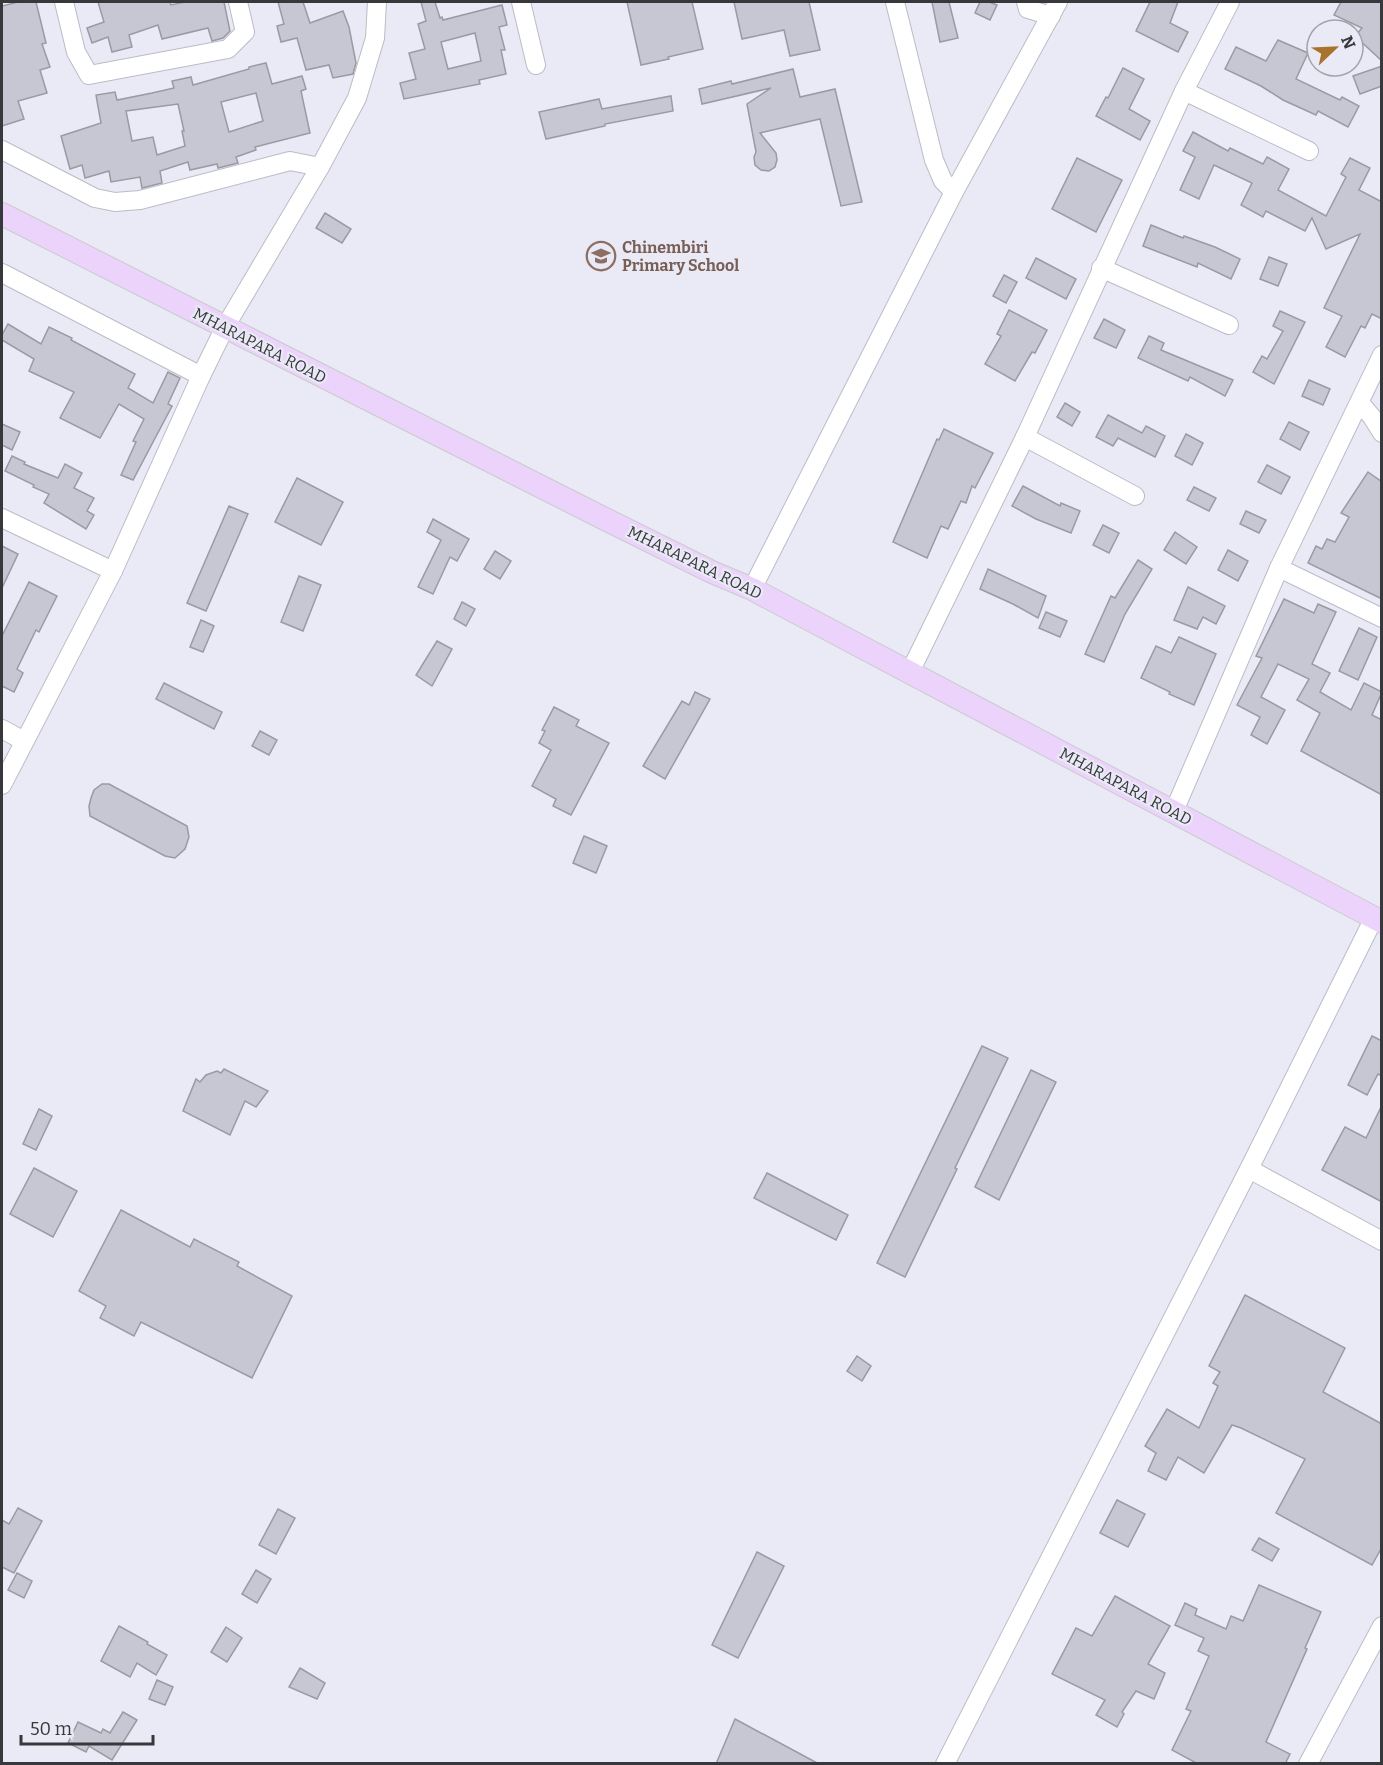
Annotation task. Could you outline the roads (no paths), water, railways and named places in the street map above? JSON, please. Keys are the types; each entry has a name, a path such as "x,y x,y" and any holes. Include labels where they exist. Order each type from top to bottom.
{"main road":[{"name":"MHARAPARA ROAD","path":"2,214 599,516 712,572 752,589 1378,920"}],"street":[{"path":"64,2 76,52 89,75 228,49 245,32 238,2"},
{"path":"2,785 113,571 225,327 320,167 357,98 375,38 377,2"},
{"path":"521,2 536,65"},
{"path":"895,2 934,160 943,181 954,192"},
{"path":"752,589 954,192 1055,9 1028,9 1026,2"},
{"path":"909,674 1025,437 1184,91 1230,2"},
{"path":"1184,91 1309,151"},
{"path":"2,150 95,198 115,202 140,200 290,161 320,167"},
{"path":"1101,268 1229,325"},
{"path":"2,273 201,376"},
{"path":"1174,811 1280,568 1382,355"},
{"path":"1360,403 1382,433"},
{"path":"1025,437 1135,496"},
{"path":"2,518 113,571"},
{"path":"1280,568 1382,618"},
{"path":"2,729 24,741"},
{"path":"945,1764 1378,920"},
{"path":"1249,1169 1382,1241"},
{"path":"1308,1764 1382,1626"}],"place":[{"name":"Chinembiri Primary School","path":"601,256"}]}
